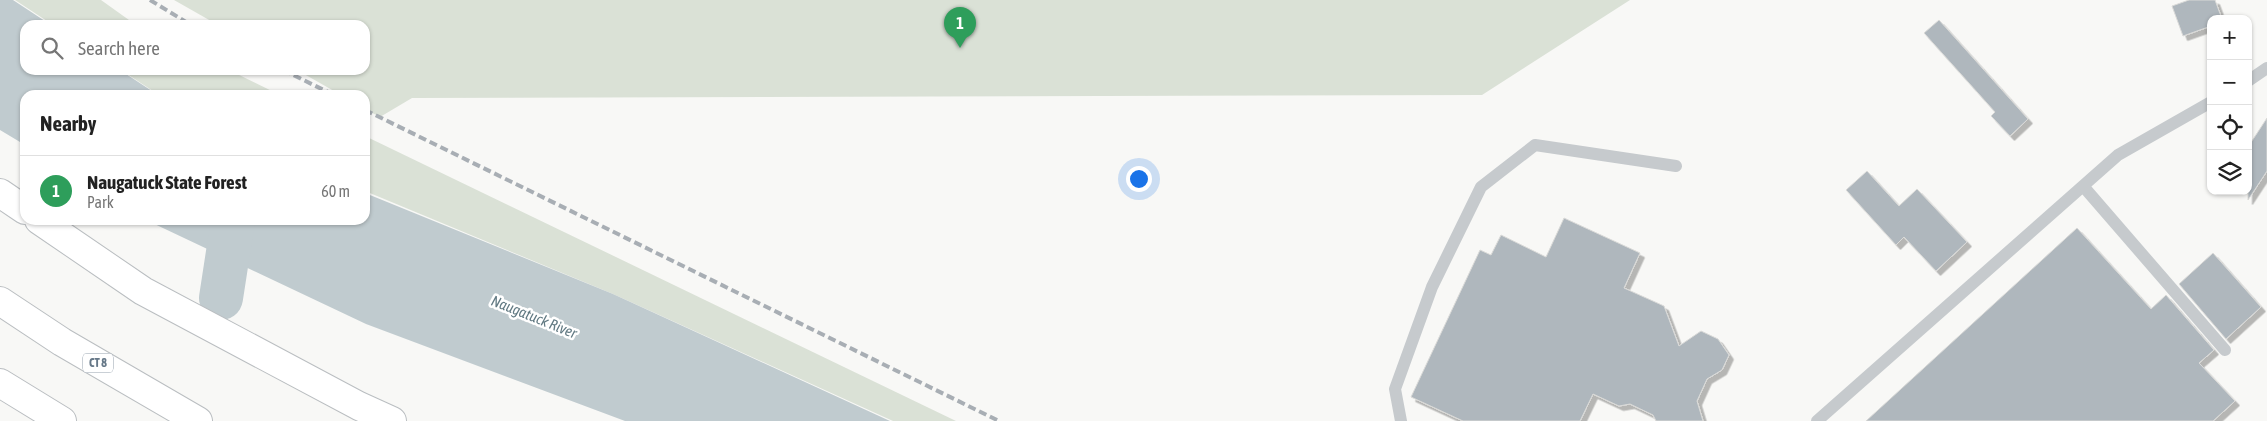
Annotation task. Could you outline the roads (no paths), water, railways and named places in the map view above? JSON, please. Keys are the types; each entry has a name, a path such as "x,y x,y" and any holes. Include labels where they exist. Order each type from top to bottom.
{"highway":[{"path":"0,193 20,207"},
{"path":"46,225 143,291 358,406 392,421"},
{"name":"CT 8","path":"0,301 62,342 198,421"},
{"path":"0,383 62,421"}],"lane":[{"path":"2252,78 2267,68"},
{"path":"1817,421 2118,155 2207,104"},
{"path":"1401,421 1396,389 1432,287 1481,187 1535,145 1676,166"},
{"path":"2083,186 2225,350"}],"water":[{"path":"0,0 13,0 43,20 20,20 20,75 128,75 150,90 20,90 20,142 0,130"},
{"name":"Naugatuck River","path":"370,195 613,294 890,421 625,421 366,324 157,225 370,225"}],"waterway":[{"path":"221,298 232,225"}],"railway":[{"path":"150,0 183,20"},
{"path":"293,75 324,90"},
{"path":"370,112 999,421"}],"place":[{"name":"Naugatuck State Forest","path":"960,48"}]}
